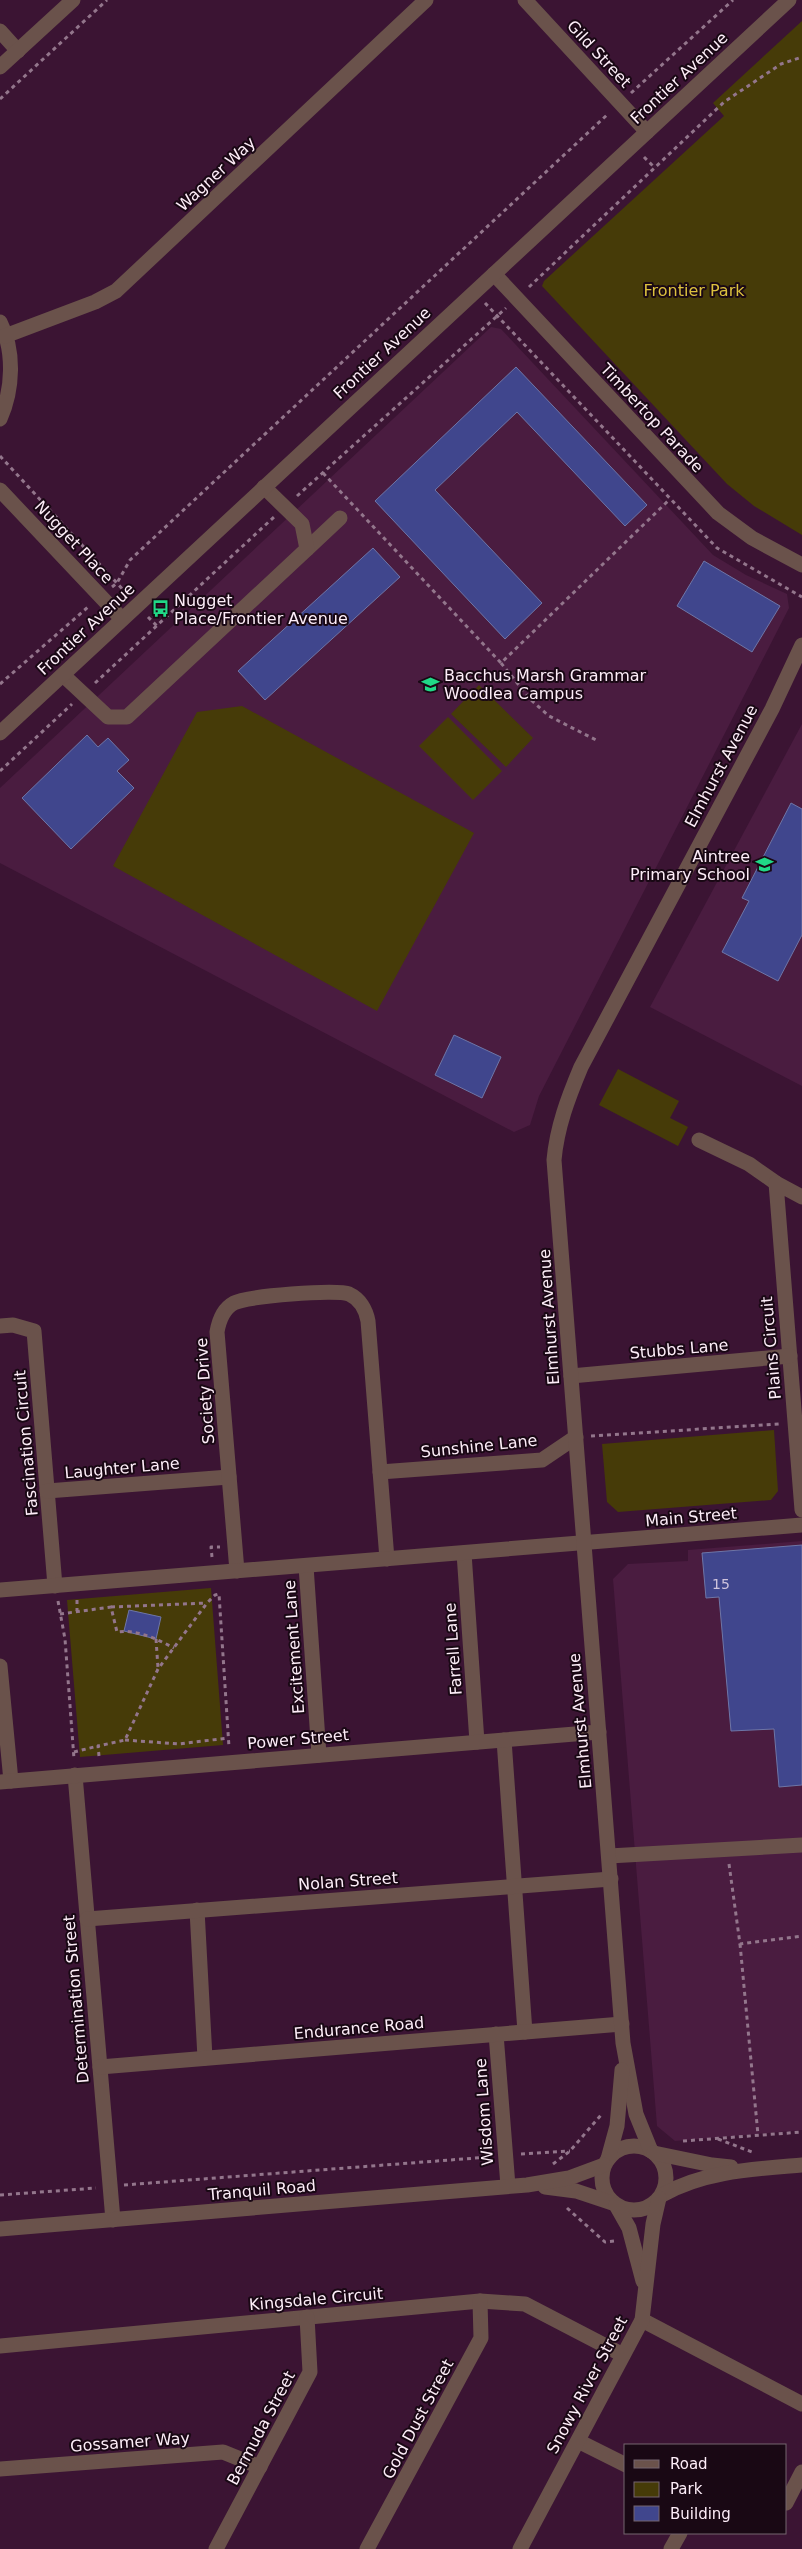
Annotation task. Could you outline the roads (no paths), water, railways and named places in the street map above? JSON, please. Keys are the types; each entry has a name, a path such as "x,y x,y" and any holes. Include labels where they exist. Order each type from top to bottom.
{"street":[{"path":"0,67 73,0"},
{"name":"Wagner Way","path":"3,329 95,302 116,291 426,0"},
{"name":"Gild Street","path":"525,0 647,132"},
{"name":"Frontier Avenue","path":"0,733 789,0"},
{"path":"0,31 18,51"},
{"name":"Timbertop Parade","path":"494,274 718,512 752,538 802,565"},
{"path":"0,419 10,387 9,351 3,329"},
{"path":"264,487 302,524 307,549"},
{"name":"Nugget Place","path":"0,490 122,619"},
{"path":"62,674 108,717 127,717 340,518"},
{"name":"Elmhurst Avenue","path":"652,2152 636,2114 622,2024 554,1160 561,1120 581,1067 772,709 802,645"},
{"path":"699,1140 749,1164 776,1183 802,1197"},
{"name":"Plains Circuit","path":"776,1183 790,1356 798,1423 802,1510"},
{"name":"Society Drive","path":"237,1571 217,1332 221,1316 232,1304 247,1298 341,1292 356,1298 367,1315 387,1559"},
{"name":"Fascination Circuit","path":"0,1326 13,1324 34,1331 55,1586"},
{"name":"Stubbs Lane","path":"571,1376 790,1356"},
{"name":"Sunshine Lane","path":"380,1472 542,1460 576,1438"},
{"name":"Laughter Lane","path":"47,1491 229,1476"},
{"name":"Main Street","path":"0,1590 802,1525"},
{"name":"Farrell Lane","path":"464,1553 477,1742"},
{"name":"Excitement Lane","path":"306,1566 319,1755"},
{"path":"0,1666 5,1781"},
{"name":"Power Street","path":"5,1781 599,1732"},
{"path":"504,1740 525,2032"},
{"name":"Determination Street","path":"75,1776 113,2220"},
{"path":"609,1856 802,1845"},
{"name":"Nolan Street","path":"87,1919 610,1879"},
{"path":"197,1910 206,2058"},
{"name":"Endurance Road","path":"100,2067 622,2024"},
{"name":"Wisdom Lane","path":"496,2034 508,2186"},
{"name":"Elmhurst Avenue","path":"606,2162 617,2126 624,2044"},
{"path":"528,2185 569,2178 606,2162 623,2148 642,2147 652,2152 712,2165 756,2168"},
{"path":"652,2152 662,2162 666,2172 666,2184 660,2196"},
{"path":"606,2162 602,2173 603,2190 615,2204 629,2228 645,2287"},
{"path":"528,2185 576,2191 630,2210 640,2210 648,2207 660,2196 683,2182 756,2168 802,2165"},
{"name":"Tranquil Road","path":"0,2229 528,2185"},
{"name":"Snowy River Street","path":"520,2549 642,2320 653,2224 660,2196"},
{"name":"Kingsdale Circuit","path":"0,2346 480,2301 525,2304 624,2354"},
{"name":"Gold Dust Street","path":"367,2549 481,2338 480,2301"},
{"name":"Bermuda Street","path":"216,2549 310,2372 307,2317"},
{"path":"642,2320 802,2404"},
{"path":"578,2442 624,2464"},
{"name":"Gossamer Way","path":"0,2468 223,2452 260,2467"},
{"path":"787,2501 802,2472"},
{"path":"672,2549 680,2534"}],"place":[{"name":"Nugget Place/Frontier Avenue","path":"160,609"},
{"name":"Bacchus Marsh Grammar Woodlea Campus","path":"430,684"},
{"name":"Aintree Primary School","path":"764,865"}],"park label":[{"name":"Frontier Park","path":"694,290"}]}
